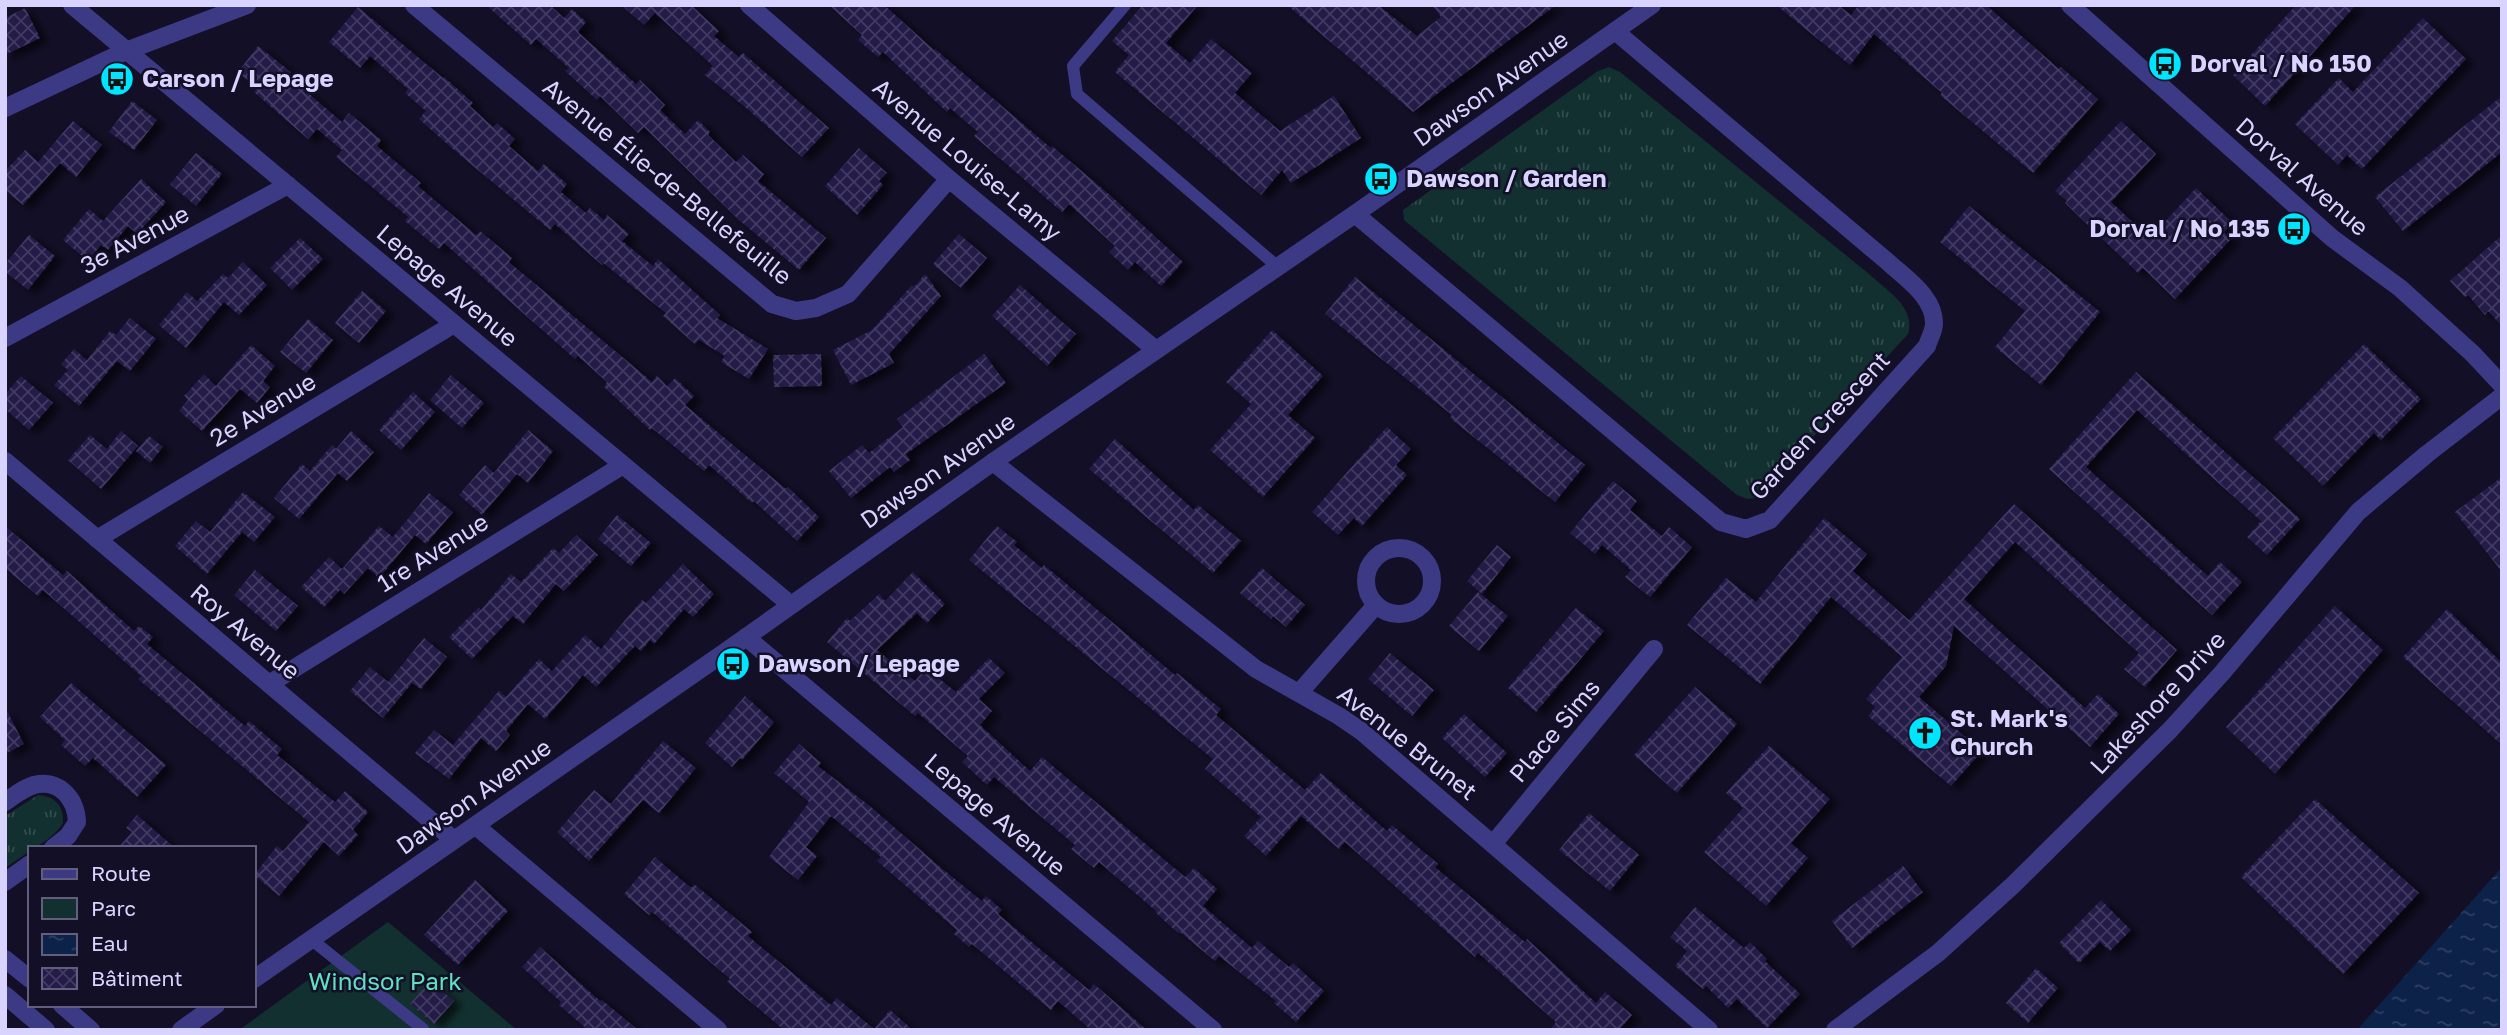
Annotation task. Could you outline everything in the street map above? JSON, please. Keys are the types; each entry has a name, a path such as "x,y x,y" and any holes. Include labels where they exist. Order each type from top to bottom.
{"street":[{"name":"Lepage Avenue","path":"72,5 791,605"},
{"path":"5,108 126,51 247,5"},
{"name":"Avenue Élie-de-Bellefeuille","path":"414,5 772,304 796,311 816,308 848,294 949,178"},
{"name":"Avenue Louise-Lamy","path":"749,5 949,178 1156,350"},
{"name":"Dawson Avenue","path":"256,978 1653,5"},
{"name":"Dorval Avenue","path":"2070,5 2332,238 2400,288 2473,354 2502,385"},
{"name":"Garden Crescent","path":"1355,214 1721,522 1746,529 1770,520 1927,345 1934,324 1931,308 1922,293 1888,262 1615,32"},
{"name":"3e Avenue","path":"5,338 288,185"},
{"name":"2e Avenue","path":"97,539 454,324"},
{"name":"Lakeshore Drive","path":"1835,1030 1938,953 2012,886 2170,730 2222,673 2358,512 2502,396"},
{"name":"Roy Avenue","path":"5,461 454,840"},
{"name":"Avenue Brunet","path":"993,462 1255,669 1361,731 1709,1030"},
{"name":"1re Avenue","path":"269,684 623,465"},
{"path":"1299,693 1376,605"},
{"name":"Lepage Avenue","path":"746,637 1213,1030"},
{"name":"Place Sims","path":"1493,844 1654,649"},
{"path":"5,802 38,784 54,786 67,793 75,807 77,822 68,836 56,846"},
{"path":"477,825 718,1030"},
{"path":"5,882 28,865"},
{"path":"5,959 28,977"},
{"path":"5,995 46,1030"},
{"path":"64,1007 91,1030"},
{"path":"181,1030 213,1007"}],"lane":[{"path":"1125,5 1073,66 1077,94 1278,267"},
{"path":"312,940 423,1029"}],"green space":[{"path":"1609,67 1620,72 1869,274 1898,300 1908,316 1908,334 1757,498 1748,499 1737,495 1404,220 1403,210 1598,71"},
{"path":"38,795 49,797 60,806 63,823 48,839 39,845 28,846 28,852 5,868 5,816"},
{"name":"Windsor Park","path":"388,922 517,1030 239,1030"}],"water":[{"path":"2502,867 2502,1030 2357,1030"}],"building":[{"path":"486,5 550,5 564,18 572,9 586,22 578,32 636,84 640,80 665,105 660,110 685,134 698,120 710,132 708,135 736,162 743,155 764,174 758,181 826,238 799,270 739,220 644,127 638,133 600,96 597,100 565,71 569,68 536,39 531,45"},
{"path":"621,5 691,5 719,31 714,36 739,57 743,53 829,128 802,157 705,75 713,66 655,13 644,25"},
{"path":"829,5 884,5 934,50 1111,196 1183,262 1161,286 1135,262 1128,270 1109,252 1115,246 1069,204 1062,212 974,136 978,132 950,108 947,112 883,52 878,57 858,40 862,35"},
{"path":"1143,5 1198,5 1166,43 1190,63 1211,39 1252,73 1235,93 1280,131 1334,96 1361,138 1291,183 1282,170 1261,195 1115,72 1129,55 1112,41"},
{"path":"1287,5 1378,5 1417,36 1441,17 1432,5 1556,5 1413,112"},
{"path":"1776,5 1838,5 1851,15 1859,5 1986,5 2098,99 2033,173 1940,95 1942,93 1874,34 1850,65"},
{"path":"2296,5 2356,5 2265,106 2233,75"},
{"path":"358,7 444,77 473,103 470,106 493,127 497,123 515,139 509,146 538,171 544,164 567,184 561,192 586,213 590,208 604,220 607,215 629,234 622,241 653,266 658,259 720,315 717,318 768,349 749,379 721,362 725,356 699,340 695,344 663,316 666,313 603,263 602,265 555,224 550,230 454,150 419,119 426,111 405,93 408,89 370,56 360,68 329,42"},
{"path":"25,8 40,38 5,55 5,18"},
{"path":"2423,18 2466,59 2362,169 2347,155 2338,165 2295,124 2339,78 2353,92"},
{"path":"258,46 291,72 288,76 342,122 349,113 381,140 377,146 421,183 418,186 476,235 480,231 512,258 509,262 652,382 657,376 667,386 675,378 694,396 685,405 786,489 788,487 819,517 797,541 754,501 752,503 709,465 704,471 652,428 650,430 604,387 607,382 578,356 575,359 444,243 439,249 405,221 408,217 336,157 342,150 317,129 308,139 254,92 257,88 238,72"},
{"path":"2502,96 2502,152 2403,231 2375,197"},
{"path":"132,101 157,120 134,150 109,132"},
{"path":"73,121 102,145 76,177 60,163 23,205 5,190 5,171 25,150 38,162"},
{"path":"2121,121 2156,154 2111,202 2150,238 2196,188 2233,223 2224,232 2231,239 2175,299 2143,268 2138,273 2055,191"},
{"path":"859,148 887,173 879,181 883,185 857,215 825,186"},
{"path":"196,153 222,174 196,206 170,184"},
{"path":"141,179 166,202 137,234 128,226 108,250 101,245 88,261 63,240 89,209 103,221"},
{"path":"1969,206 2100,312 2041,385 1995,347 2025,311 1940,242"},
{"path":"959,234 987,258 961,288 933,264"},
{"path":"29,235 55,256 28,290 5,271 5,264"},
{"path":"2502,235 2502,326 2488,311 2485,315 2468,295 2465,297 2450,281"},
{"path":"300,238 323,259 292,290 270,268"},
{"path":"243,262 267,285 239,315 224,302 186,348 159,325 187,292 197,301 223,274 228,278"},
{"path":"925,274 941,296 889,354 894,363 851,385 833,350 872,330"},
{"path":"1355,277 1585,465 1555,502 1450,418 1452,415 1325,314"},
{"path":"1020,285 1076,334 1047,366 992,316"},
{"path":"362,291 386,311 359,343 335,323"},
{"path":"130,318 156,339 130,371 117,361 79,406 54,385 68,370 61,364 74,349 87,360 110,331 116,335"},
{"path":"308,319 333,340 306,373 280,352"},
{"path":"1272,330 1323,376 1288,415 1315,438 1263,497 1210,450 1251,404 1226,382"},
{"path":"2364,344 2421,399 2381,440 2374,433 2323,486 2273,438"},
{"path":"251,345 275,366 263,381 270,387 257,403 240,389 202,431 179,411 188,400 184,396 204,374 216,386"},
{"path":"821,354 822,386 774,387 773,355"},
{"path":"984,354 1006,383 906,454 910,460 894,472 890,467 851,498 829,471 862,445 869,453 903,427 897,419"},
{"path":"2136,372 2300,519 2267,555 2247,537 2261,521 2137,410 2086,467 2208,576 2220,562 2242,582 2212,615 2049,469"},
{"path":"451,375 484,403 462,428 430,400"},
{"path":"21,376 53,403 29,430 5,409 5,394"},
{"path":"413,392 435,412 401,450 379,430"},
{"path":"1387,427 1411,449 1396,465 1407,475 1362,526 1354,518 1338,535 1312,512"},
{"path":"528,430 553,451 528,483 517,474 482,515 459,495 485,465 494,473"},
{"path":"121,431 138,446 101,489 68,460 90,435 107,449"},
{"path":"351,431 374,452 347,481 338,473 299,519 274,498 302,464 310,471 332,445 336,449"},
{"path":"149,436 163,447 150,463 136,451"},
{"path":"1115,439 1194,510 1198,505 1241,541 1213,573 1089,469"},
{"path":"2502,477 2502,572 2455,512"},
{"path":"1613,481 1637,501 1630,510 1662,536 1669,527 1692,547 1650,597 1625,577 1631,570 1602,545 1595,554 1570,533"},
{"path":"243,492 275,517 254,542 242,532 207,574 175,546 196,521 210,532"},
{"path":"429,493 453,512 426,544 415,535 379,578 368,568 344,594 340,590 324,607 301,587 329,557 342,569 379,526 393,537"},
{"path":"2014,504 2177,650 2145,687 2124,669 2139,653 2015,542 1964,599 2085,708 2098,694 2119,714 2090,747 1954,626 1946,666 1919,697 1982,751 1951,786 1868,716 1875,707 1866,699 1902,657 1831,597 1760,684 1687,625 1726,578 1756,602 1824,518 1867,554 1853,571 1909,620"},
{"path":"617,515 651,543 631,566 598,539"},
{"path":"5,526 63,575 67,571 134,631 139,626 153,637 147,644 245,726 249,721 282,749 277,755 335,802 345,791 368,812 353,830 358,835 339,856 324,842 279,896 256,877 256,872 277,846 283,851 309,822 138,679 141,676 43,590 38,596 5,568"},
{"path":"997,526 1017,542 1014,545 1042,568 1044,565 1175,675 1177,673 1221,709 1216,715 1305,790 1321,773 1387,831 1392,825 1438,864 1435,867 1525,942 1527,939 1596,1003 1605,992 1632,1015 1619,1030 1550,1030 1556,1022 1478,953 1475,957 1345,842 1339,849 1301,816 1266,856 1244,836 1261,817 1205,769 1213,759 969,560"},
{"path":"576,535 598,555 564,591 556,584 523,624 513,616 472,659 449,637 479,607 481,610 511,574 521,582 553,548 559,553"},
{"path":"1497,545 1511,557 1482,594 1467,581"},
{"path":"683,564 714,594 693,617 684,609 654,644 650,640 641,651 635,646 596,687 583,675 545,719 528,704 506,731 510,735 496,751 481,738 449,779 415,753 434,730 453,745 499,691 506,697 539,659 552,671 585,635 601,649 642,600 646,603"},
{"path":"1262,568 1305,605 1286,627 1273,616 1271,619 1240,593"},
{"path":"255,570 298,606 276,631 234,595"},
{"path":"913,572 945,604 927,623 917,613 877,650 915,681 926,668 956,692 989,658 1005,673 979,699 992,711 980,725 1030,771 1042,757 1185,877 1194,868 1217,889 1203,906 1252,948 1258,941 1289,967 1293,963 1324,991 1296,1022 1274,1003 1276,1001 1219,956 1215,961 1178,933 1099,862 1094,868 1071,849 1075,845 994,777 987,785 962,762 968,756 918,713 915,716 827,642 847,618 850,621 879,594 885,601"},
{"path":"1478,592 1508,616 1479,651 1449,626"},
{"path":"2335,606 2383,650 2275,774 2226,727"},
{"path":"1576,608 1604,631 1536,712 1508,688"},
{"path":"2447,609 2502,663 2502,745 2403,657"},
{"path":"424,638 447,657 421,689 412,683 383,718 350,691 370,667 388,682"},
{"path":"1390,653 1434,690 1412,716 1368,679"},
{"path":"71,683 166,765 137,797 93,758 85,766 61,745 65,740 40,717"},
{"path":"1695,687 1737,724 1677,793 1634,755"},
{"path":"745,696 774,722 742,760 740,758 732,767 705,743"},
{"path":"5,707 24,744 5,754"},
{"path":"1464,714 1507,753 1485,777 1442,738"},
{"path":"663,741 696,768 659,813 643,800 589,861 557,832 594,790 611,804"},
{"path":"799,744 821,763 818,766 871,807 940,867 982,901 986,896 1002,910 998,914 1089,990 1094,984 1147,1030 1091,1030 1058,1001 1051,1010 972,944 969,947 954,934 957,930 877,861 881,857 831,816 806,847 817,856 798,880 769,857 809,802 774,773"},
{"path":"1769,746 1830,799 1791,843 1808,858 1766,906 1704,852 1743,808 1726,793"},
{"path":"2315,799 2419,893 2343,974 2241,877"},
{"path":"1589,813 1639,855 1610,891 1559,850"},
{"path":"137,815 173,846 120,846 132,832 126,828"},
{"path":"655,857 691,888 694,884 752,932 748,936 831,1005 837,998 874,1029 890,1010 913,1030 784,1030 727,982 730,979 652,912 649,915 624,894"},
{"path":"1903,866 1923,892 1852,948 1832,921"},
{"path":"475,880 508,911 458,965 424,935"},
{"path":"2101,900 2131,930 2110,951 2100,942 2079,963 2059,943"},
{"path":"1695,907 1744,948 1750,942 1767,959 1765,961 1800,994 1767,1028 1737,999 1728,1008 1706,986 1703,989 1675,966 1687,951 1670,937"},
{"path":"540,947 600,1001 638,1030 588,1030 522,967"},
{"path":"2036,968 2058,988 2028,1023 2006,1003"},
{"path":"430,981 454,1001 434,1024 410,1004"}],"place":[{"name":"Dorval / No 150","path":"2165,64"},
{"name":"Carson / Lepage","path":"117,79"},
{"name":"Dawson / Garden","path":"1381,179"},
{"name":"Dorval / No 135","path":"2294,229"},
{"name":"Dawson / Lepage","path":"733,664"},
{"name":"St. Mark's Church","path":"1925,733"}]}
